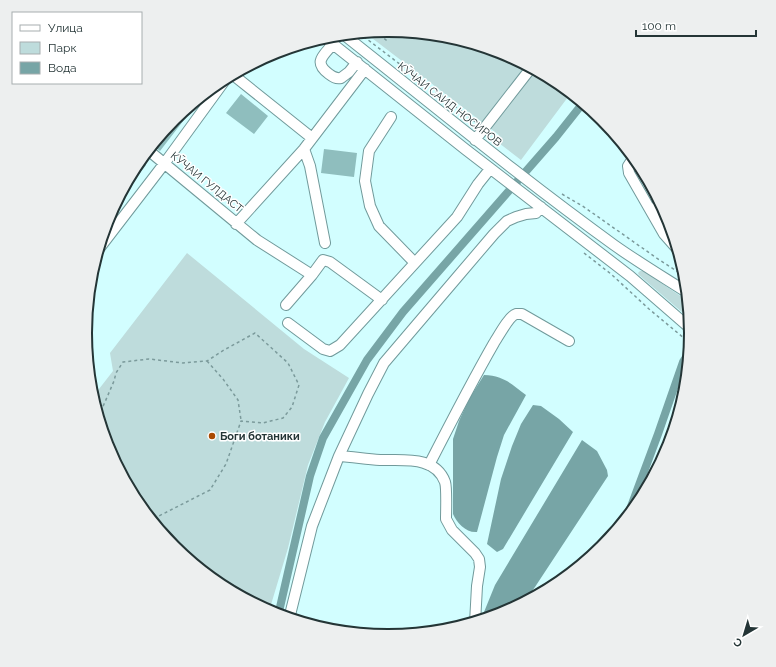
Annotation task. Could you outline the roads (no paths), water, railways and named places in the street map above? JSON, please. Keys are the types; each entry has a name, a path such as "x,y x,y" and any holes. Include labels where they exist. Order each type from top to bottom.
{"street":[{"name":"КӮЧАИ САИД НОСИРОВ","path":"350,40 508,166 597,232 681,288"},
{"path":"362,50 355,61 348,72 341,78 335,78 322,68 320,62 333,44 355,61 366,69 500,176 630,276 684,323"},
{"name":"КӮЧАИ ГУЛДАСТ","path":"152,154 236,224 304,149 366,69"},
{"path":"475,140 527,72"},
{"path":"238,78 312,138"},
{"path":"107,238 217,92"},
{"path":"391,117 369,151 365,181 370,206 379,226 415,263"},
{"path":"304,149 310,166 325,243"},
{"path":"630,163 628,166 629,172 664,234 670,241"},
{"path":"288,323 323,349 330,351 340,345 457,217 490,168"},
{"path":"290,613 312,526 339,456 384,363 507,221 526,214 536,213 538,205"},
{"path":"652,213 656,207"},
{"path":"236,224 257,240 312,275"},
{"path":"286,305 323,260 330,262 382,300"},
{"path":"630,276 634,267 641,262"},
{"path":"429,465 477,372 504,327 512,317 516,314 522,314 569,341"},
{"path":"339,456 380,460 421,461 437,470 446,483 447,523 452,530 476,553 479,559 480,567 477,586 475,617"}],"water":[{"path":"484,375 503,379 526,395 504,435 477,532 473,532 462,527 453,514 453,439 469,399"},
{"path":"533,405 541,406 559,419 573,432 503,549 497,552 487,544 501,479 521,424"},
{"path":"582,440 597,451 607,470 608,476 531,593 483,614 495,585"}],"waterway":[{"path":"280,609 310,476 323,438 367,360 403,312 556,137 579,108"},
{"path":"633,500 683,362"}],"place":[{"name":"Боги ботаники","path":"212,436"}]}
